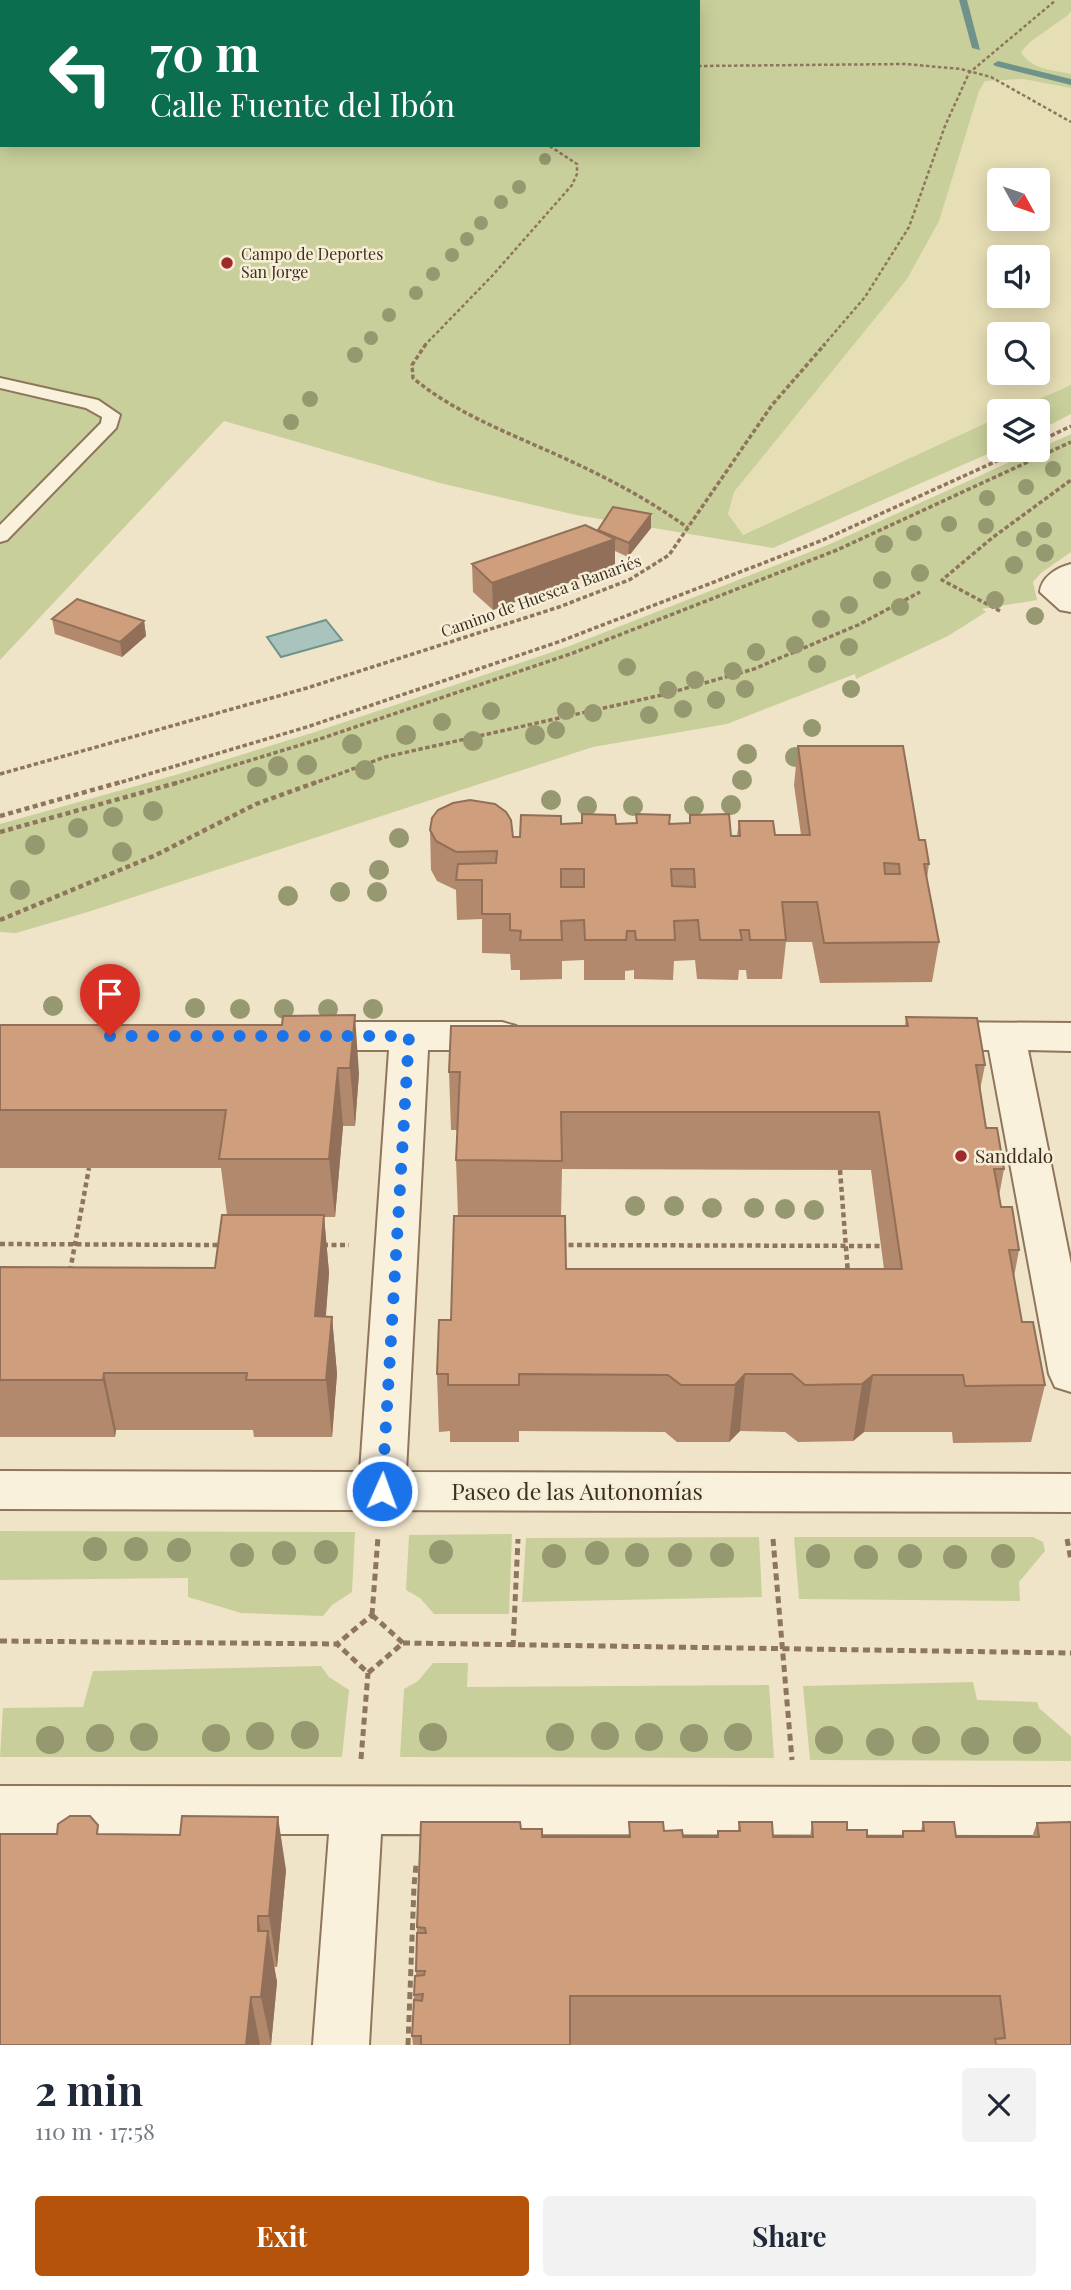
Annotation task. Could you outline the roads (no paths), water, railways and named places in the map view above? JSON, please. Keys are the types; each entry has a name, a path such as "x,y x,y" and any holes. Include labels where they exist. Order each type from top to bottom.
{"street":[{"path":"273,1036 543,1036"},
{"path":"382,1491 409,1036"},
{"path":"891,1036 1071,1037"},
{"path":"1006,1037 1071,1374"},
{"name":"Paseo de las Autonomías","path":"0,1490 1071,1493"},
{"path":"0,1810 359,1792 1071,1811"},
{"path":"341,2045 359,1792"}],"lane":[{"path":"0,383 92,404 111,415 110,424 0,536"}],"water":[{"path":"326,620 342,640 281,657 267,637"}],"waterway":[{"path":"963,0 977,48"},
{"path":"998,64 1071,82"}],"place":[{"name":"Campo de Deportes San Jorge","path":"227,263"},
{"name":"Sanddalo","path":"961,1156"}]}
